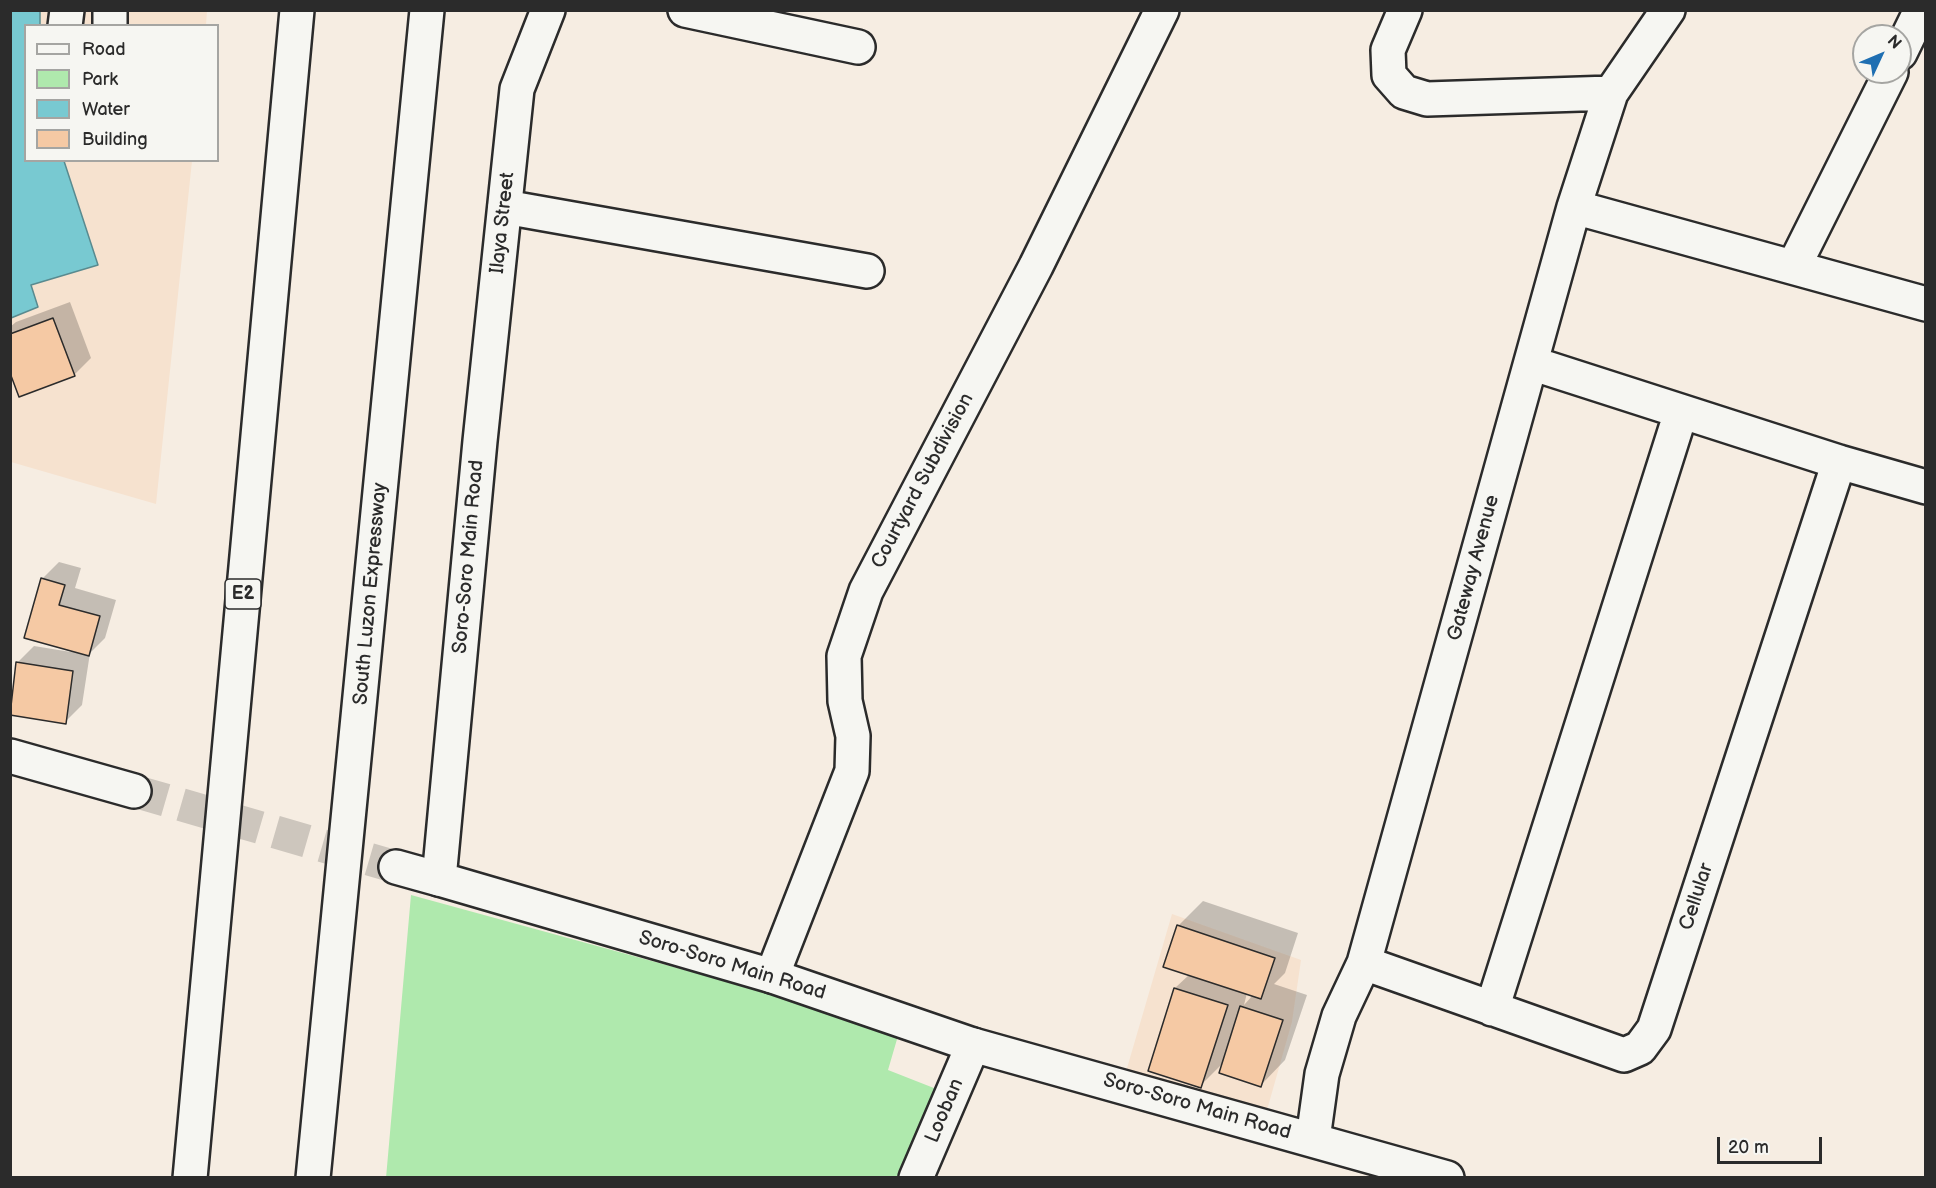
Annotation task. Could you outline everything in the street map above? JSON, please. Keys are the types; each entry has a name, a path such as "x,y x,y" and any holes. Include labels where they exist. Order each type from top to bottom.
{"main road":[{"name":"E2","path":"190,1178 297,10"},
{"name":"South Luzon Expressway","path":"314,1178 427,10"},
{"name":"Ilaya Street","path":"480,441 517,89 548,10"},
{"path":"685,10 858,47"},
{"name":"Courtyard Subdivision","path":"772,976 852,771 853,736 845,702 844,656 866,591 1036,266 1162,10"},
{"path":"1405,10 1388,50 1389,75 1404,92 1427,99 1611,93"},
{"name":"Gateway Avenue","path":"1313,1139 1322,1074 1339,1016 1364,963 1574,207 1611,93 1668,10"},
{"path":"1912,28 1921,10"},
{"path":"1794,266 1885,84"},
{"path":"505,207 867,271"},
{"path":"1574,207 1926,304"},
{"path":"1531,363 1839,462 1926,487"},
{"path":"1491,1009 1681,412"},
{"name":"Soro-Soro Main Road","path":"480,441 439,879 772,976 973,1045 1447,1178"},
{"name":"Cellular","path":"1364,963 1624,1055 1640,1048 1654,1029 1839,462"},
{"path":"10,756 134,791"},
{"path":"396,867 439,879"},
{"name":"Looban","path":"916,1178 973,1045"}],"shaded area":[{"path":"10,11 207,11 206,24 24,24 24,162 192,162 156,504 11,462"},
{"path":"1172,914 1301,960 1292,1022 1265,1117 1125,1075"}],"green space":[{"path":"411,895 900,1029 888,1070 944,1092 911,1177 386,1178"}],"water":[{"path":"11,10 40,11 40,24 24,24 24,162 64,162 98,265 31,285 38,307 11,318"}],"building":[{"path":"53,318 75,376 19,397 10,373 10,334"},
{"path":"41,578 65,585 59,605 100,616 89,656 24,638"},
{"path":"16,662 73,671 66,724 10,715"},
{"path":"1177,925 1275,958 1261,999 1163,967"},
{"path":"1174,988 1228,1005 1201,1088 1148,1071"},
{"path":"1240,1006 1283,1020 1261,1087 1219,1073"}],"tunnel":[{"path":"134,791 396,867"}]}
